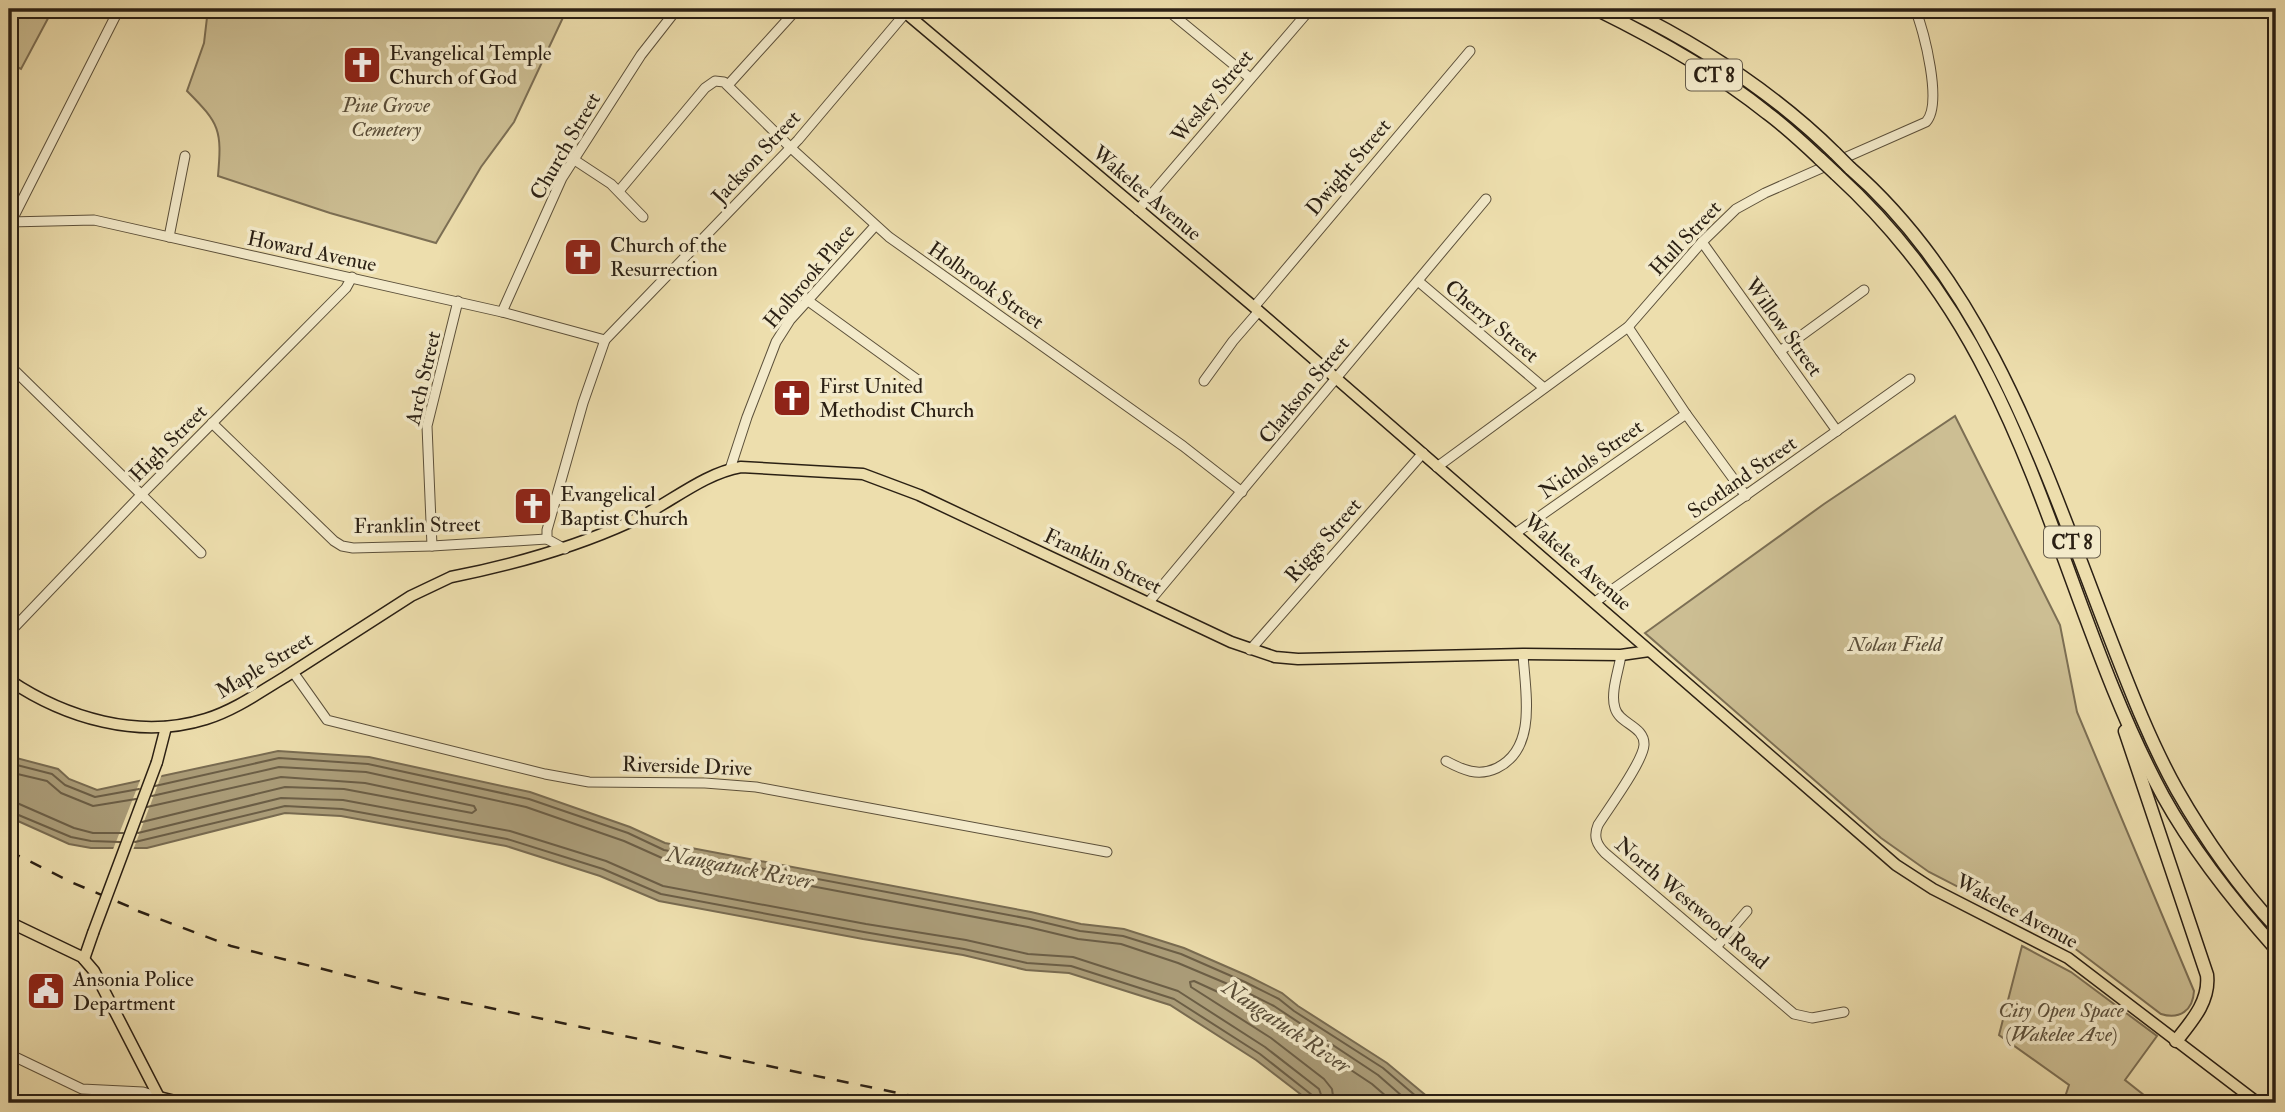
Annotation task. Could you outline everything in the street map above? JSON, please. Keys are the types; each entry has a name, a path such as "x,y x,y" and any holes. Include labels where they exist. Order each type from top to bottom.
{"highway":[{"name":"CT 8","path":"1596,9 1638,29 1706,69 1766,112 1868,204 1933,284 1987,374 2020,446 2104,663 2133,733 2164,797 2222,886 2276,949"},
{"name":"CT 8","path":"1626,9 1698,48 1757,87 1812,130 1882,198 1915,236 1956,292 1994,356 2029,434 2137,708 2177,789 2233,876 2276,927"},
{"path":"2104,663 2135,765 2207,975 2207,990 2201,1006 2176,1041"}],"main road":[{"name":"Wakelee Avenue","path":"905,10 1516,533 1896,865 1933,888 2068,958 2258,1103"},
{"name":"Franklin Street","path":"565,549 630,522 730,469 741,467 863,474 919,495 1250,650 1275,657 1298,659 1621,654 1649,651"},
{"name":"Maple Street","path":"166,727 189,724 227,712 433,584 451,577 565,549"},
{"path":"9,680 49,704 80,715 137,727 166,727 157,762 84,959"},
{"path":"9,922 84,959 94,971 161,1100 183,1103"}],"street":[{"path":"9,224 117,12 102,9"},
{"name":"Church Street","path":"502,312 562,178 640,55 677,9"},
{"path":"619,191 705,88 715,81 729,84 797,9"},
{"path":"1166,9 1250,78"},
{"name":"Wesley Street","path":"1138,210 1250,78 1307,13 1314,9"},
{"name":"Hull Street","path":"1437,467 1628,327 1726,218 1756,197 1919,125 1929,118 1933,108 1929,62 1922,26 1915,9"},
{"name":"Jackson Street","path":"547,539 583,403 605,340 791,148 905,10"},
{"name":"Dwight Street","path":"1204,381 1256,309 1470,51"},
{"name":"Holbrook Street","path":"729,84 791,148 875,226 1183,446 1242,492"},
{"path":"169,237 185,156"},
{"path":"573,159 619,191 643,217"},
{"name":"Clarkson Street","path":"1148,603 1486,199"},
{"name":"Howard Avenue","path":"9,224 94,220 502,312 605,340"},
{"name":"Holbrook Place","path":"730,469 776,342 807,300 875,226"},
{"name":"Willow Street","path":"1702,242 1838,431"},
{"name":"High Street","path":"9,634 141,495 346,288 352,277"},
{"name":"Cherry Street","path":"1418,281 1544,388"},
{"path":"1780,351 1864,290"},
{"path":"807,300 919,381"},
{"name":"Arch Street","path":"432,546 427,426 458,302"},
{"path":"1628,327 1686,414 1746,496"},
{"path":"9,365 201,553"},
{"name":"Scotland Street","path":"1595,602 1910,379"},
{"name":"Nichols Street","path":"1516,533 1686,414"},
{"name":"Franklin Street","path":"212,423 338,544 353,548 547,539"},
{"name":"Riggs Street","path":"1250,650 1423,453"},
{"path":"547,539 565,549"},
{"path":"1446,761 1464,771 1485,771 1503,764 1517,751 1526,721 1523,654"},
{"name":"North Westwood Road","path":"1621,654 1614,705 1620,718 1641,735 1644,746 1639,760 1598,825 1595,836 1597,844 1794,1014 1812,1018 1844,1012"},
{"name":"Riverside Drive","path":"293,672 327,720 545,774 589,782 705,783 756,787 1107,852"},
{"path":"1717,946 1747,911"},
{"path":"9,1054 75,1087 142,1092 161,1100"}],"green space":[{"path":"9,9 53,9 21,69 9,63"},
{"name":"Pine Grove Cemetery","path":"208,9 567,9 514,122 481,167 436,243 330,213 218,176 219,138 216,129 206,112 187,91 204,43"},
{"name":"Nolan Field","path":"1955,416 2060,625 2077,712 2194,991 2188,1008 2180,1014 2161,1014 2069,944 1929,872 1881,838 1645,633 1824,504"},
{"name":"City Open Space (Wakelee Ave)","path":"2022,946 2071,972 2157,1036 2125,1080 2154,1103 2063,1103 2069,1085 1999,1035"}],"water":[{"name":"Naugatuck River","path":"278,751 369,757 530,792 630,827 665,843 1031,912 1081,924 1124,929 1184,948 1282,993 1387,1063 1435,1103 1312,1103 1256,1060 1170,1005 1069,973 1026,970 963,955 659,901 600,876 506,846 341,816 285,813 147,848 91,848 69,844 9,817 9,756 58,769 69,779 97,790"}],"pier":[{"path":"162,774 132,853 112,852 141,778"}],"railway":[{"path":"9,851 130,907"},
{"path":"138,911 231,946 418,993 946,1103"}],"place":[{"name":"Evangelical Temple Church of God","path":"362,65"},
{"name":"Church of the Resurrection","path":"583,257"},
{"name":"First United Methodist Church","path":"792,398"},
{"name":"Evangelical Baptist Church","path":"533,506"},
{"name":"Ansonia Police Department","path":"46,991"}]}
